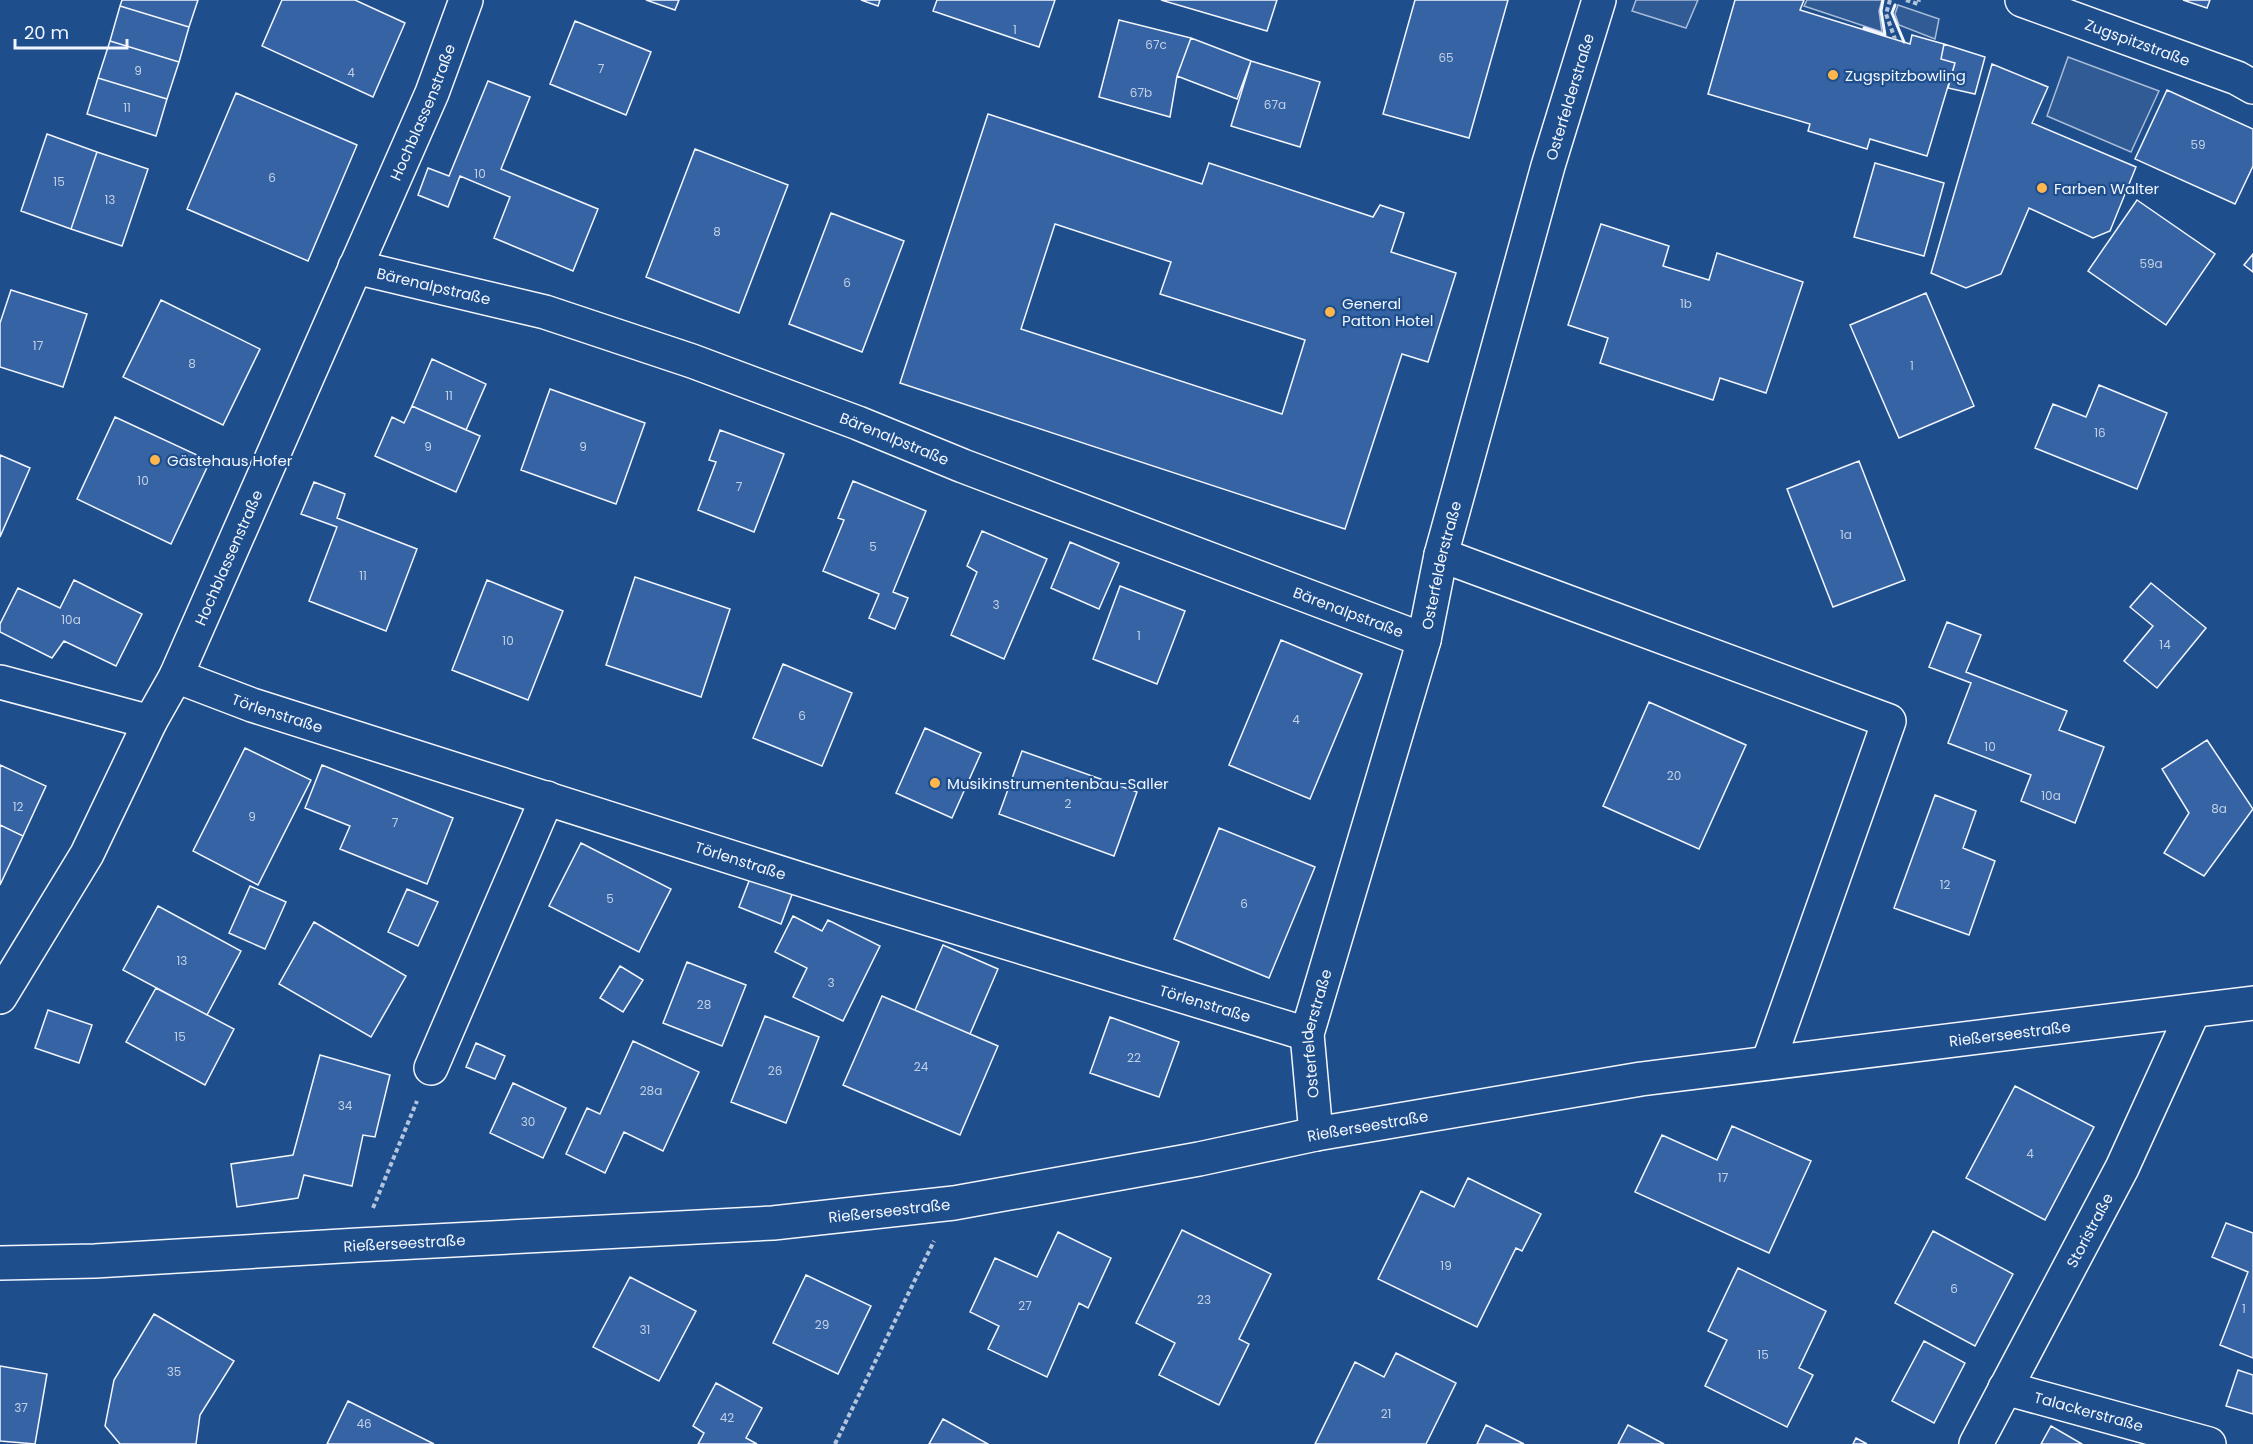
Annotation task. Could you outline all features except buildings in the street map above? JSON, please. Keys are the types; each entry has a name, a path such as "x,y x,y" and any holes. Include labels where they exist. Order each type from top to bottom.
{"street":[{"name":"Hochblassenstraße","path":"0,997 87,854 150,722 176,676 432,93 466,0"},
{"name":"Osterfelderstraße","path":"1316,1134 1307,1034 1424,640 1442,555 1548,166 1599,0"},
{"name":"Zugspitzstraße","path":"2022,0 2237,78 2253,87"},
{"name":"Bärenalpstraße","path":"355,267 545,312 692,361 858,423 985,475 1424,640"},
{"path":"1442,555 1889,721 1768,1063"},
{"name":"Törlenstraße","path":"176,676 252,705 844,893 1307,1034"},
{"path":"0,682 150,722"},
{"path":"431,1068 547,798"},
{"name":"Rießerseestraße","path":"0,1263 95,1261 773,1224 954,1203 1199,1159 1316,1134 1641,1079 2253,1003"},
{"name":"Storistraße","path":"1976,1444 2122,1168 2193,1012"},
{"name":"Talackerstraße","path":"2005,1388 2209,1444"}],"path":[{"path":"1890,0 1886,14 1895,39"},
{"path":"1906,0 1918,4 1919,0"},
{"path":"358,1245 431,1068"},
{"path":"835,1444 954,1203"}],"shaded area":[{"path":"1636,0 1698,0 1686,28 1632,11"},
{"path":"1807,0 1882,0 1879,11 1882,32 1804,6"},
{"path":"1898,5 1939,19 1935,39 1899,25 1895,14"},
{"path":"2068,57 2159,91 2131,152 2047,116"}],"wall":[{"path":"1864,28 1885,35 1881,11 1883,0"},
{"path":"1895,5 1892,13 1904,42"}],"place":[{"name":"Zugspitzbowling","path":"1833,75"},
{"name":"Farben Walter","path":"2042,188"},
{"name":"General Patton Hotel","path":"1330,312"},
{"name":"Gästehaus Hofer","path":"155,460"},
{"name":"Musikinstrumentenbau-Saller","path":"935,783"}]}
